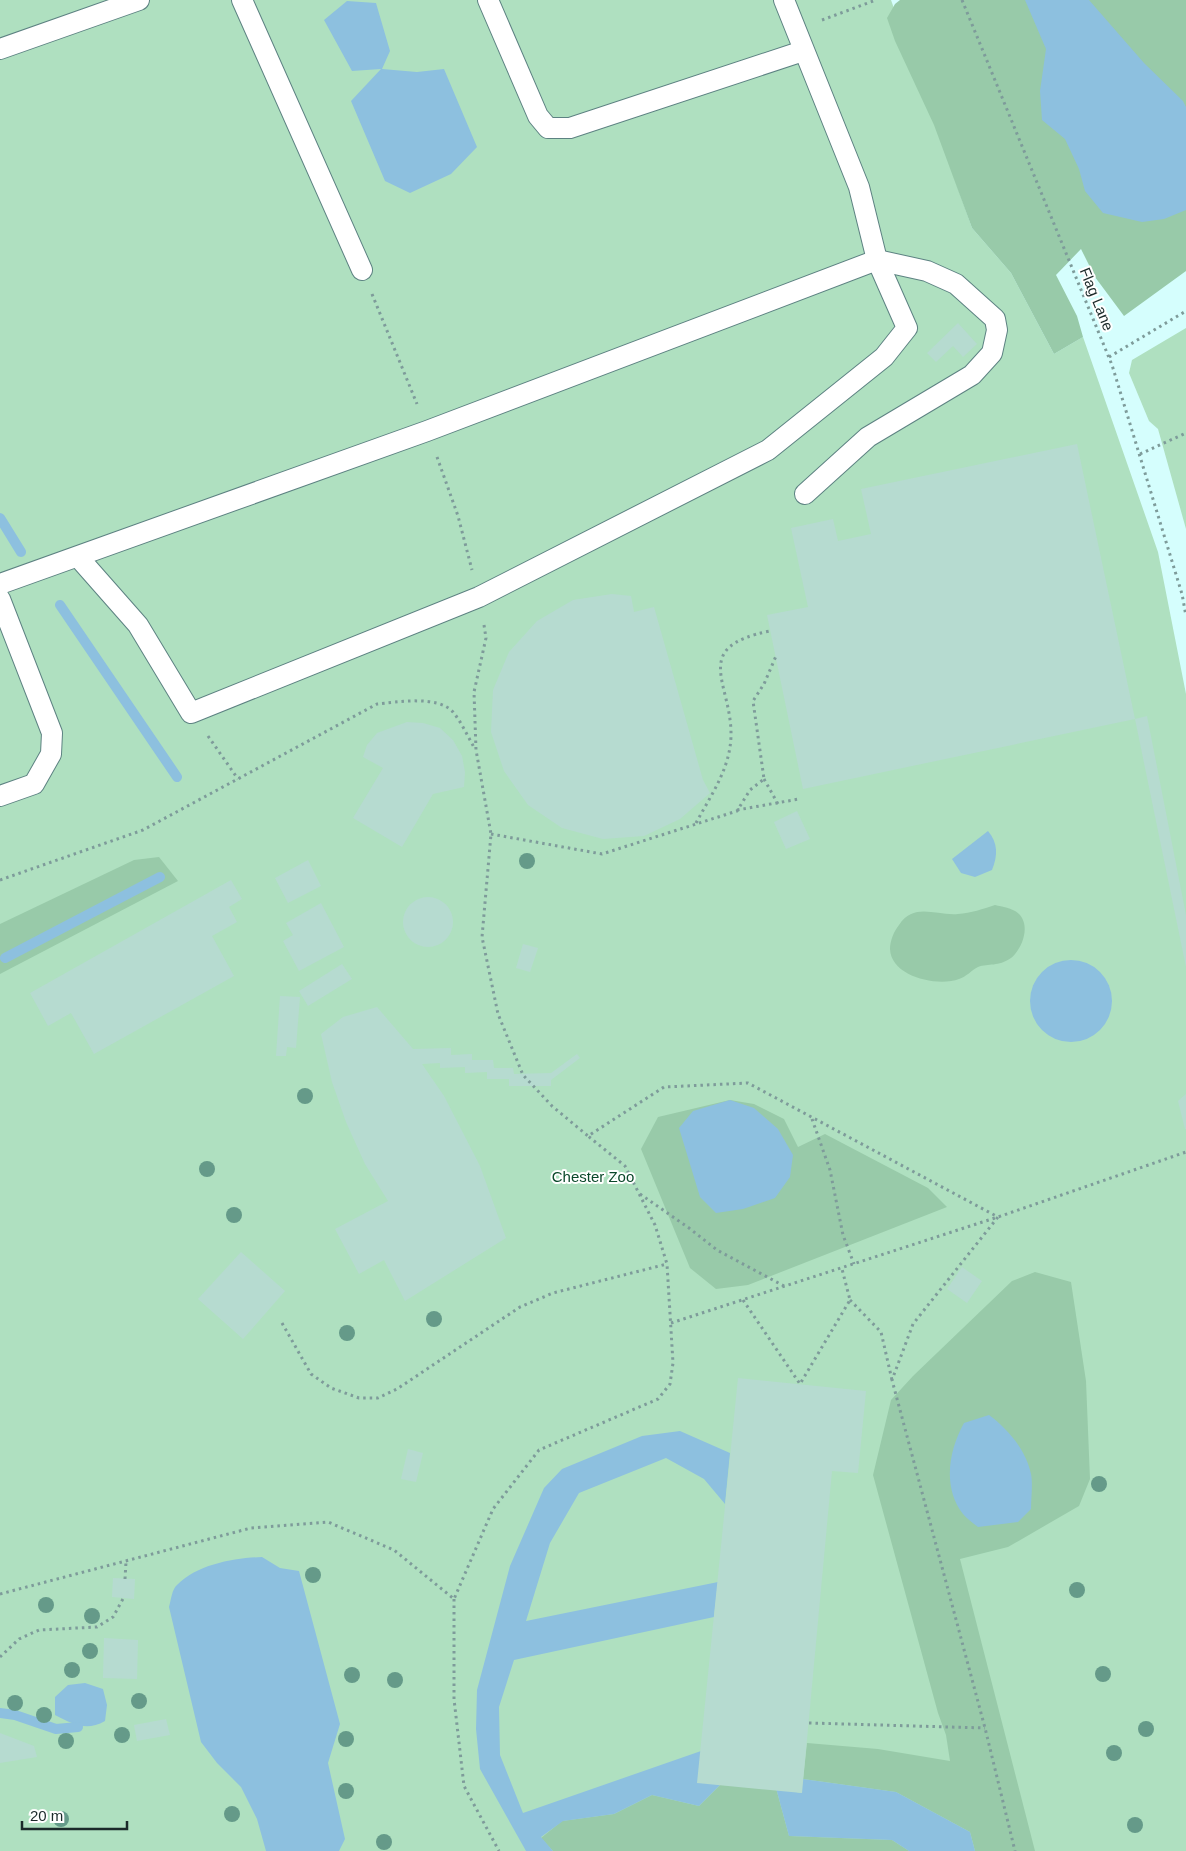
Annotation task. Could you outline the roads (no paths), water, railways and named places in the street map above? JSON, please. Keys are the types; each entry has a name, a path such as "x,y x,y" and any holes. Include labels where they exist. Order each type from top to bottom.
{"lane":[{"path":"0,49 139,0"},
{"path":"242,0 362,270"},
{"path":"488,0 538,116 548,128 570,128 803,50"},
{"path":"79,558 138,625 191,713 479,597 768,450 884,357 908,328 877,260 859,187 784,0"},
{"path":"0,584 79,558 427,431 877,260 927,271 956,284 995,319 996,330 992,353 972,375 868,437 805,494"},
{"path":"0,599 52,733 51,754 34,784 0,796"}],"water":[{"path":"1025,0 1089,0 1144,63 1183,101 1186,107 1186,210 1164,219 1142,222 1103,213 1085,191 1079,169 1065,139 1042,120 1040,91 1046,49"},
{"path":"347,1 376,3 390,51 382,69 417,72 444,69 477,147 451,174 410,193 385,181 351,101 381,69 352,71 324,20"},
{"path":"988,831 994,840 996,849 992,870 975,877 961,873 952,859"},
{"path":"1071,960 1087,963 1100,972 1109,985 1112,1001 1109,1017 1100,1030 1087,1039 1071,1042 1055,1039 1042,1030 1033,1017 1030,1001 1033,985 1042,972 1055,963"},
{"path":"730,1100 754,1108 778,1129 793,1155 790,1177 775,1198 743,1209 716,1213 700,1197 679,1128 693,1111"},
{"path":"989,1415 1009,1433 1021,1448 1029,1465 1032,1478 1031,1509 1018,1522 978,1527 965,1516 956,1503 952,1492 950,1468 955,1445 964,1423"},
{"path":"680,1431 730,1453 725,1504 704,1479 666,1458 579,1493 550,1543 526,1621 718,1582 714,1617 514,1660 499,1707 500,1755 523,1813 701,1751 722,1783 699,1806 652,1795 614,1814 563,1821 541,1837 553,1851 526,1851 480,1769 476,1729 477,1690 510,1566 544,1488 562,1469 642,1436"},
{"path":"262,1557 280,1568 299,1571 340,1724 328,1763 345,1839 339,1851 266,1851 257,1819 241,1787 217,1763 201,1742 169,1607 173,1592 175,1587 186,1578 206,1567 228,1561"},
{"path":"85,1683 103,1689 107,1705 105,1721 92,1726 80,1726 55,1715 55,1697 68,1685"},
{"path":"803,1779 896,1792 970,1832 975,1851 909,1851 892,1840 789,1836 776,1788 801,1793"}],"waterway":[{"path":"0,518 21,552"},
{"path":"60,605 177,777"},
{"path":"5,958 160,877"},
{"path":"0,1713 15,1715 56,1729 78,1727"}],"park label":[{"name":"Chester Zoo","path":"593,1176"}]}
